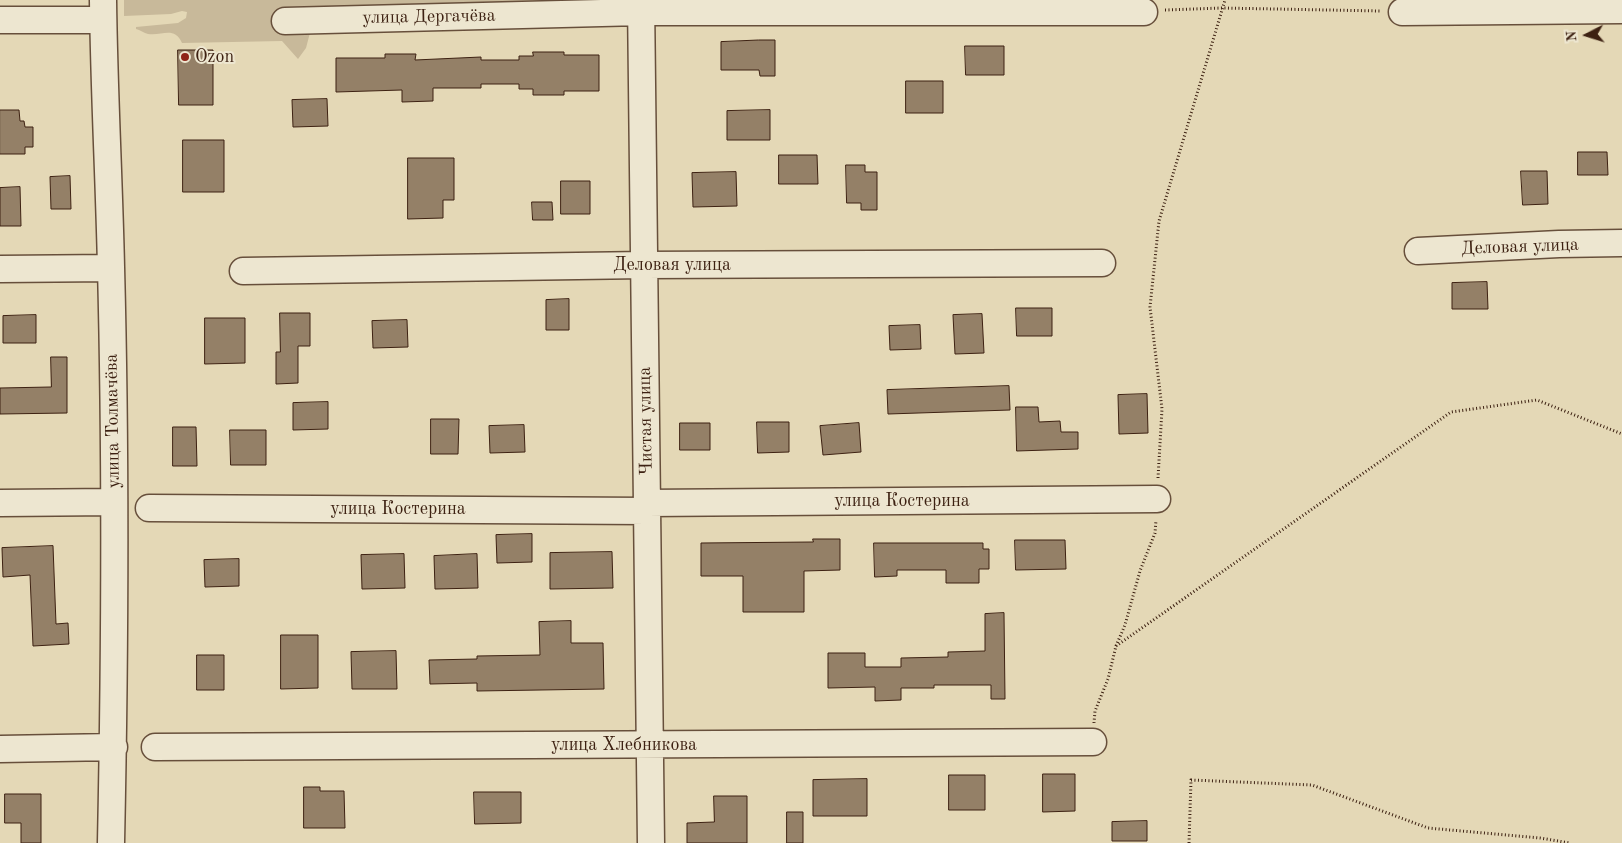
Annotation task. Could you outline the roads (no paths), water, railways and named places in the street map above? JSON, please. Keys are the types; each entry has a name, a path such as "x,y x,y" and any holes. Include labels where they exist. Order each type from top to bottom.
{"street":[{"name":"улица Дергачёва","path":"285,20 641,6 1144,12"},
{"name":"Чистая улица","path":"641,6 651,843"},
{"path":"0,20 103,10"},
{"name":"улица Толмачёва","path":"103,10 111,268 114,502 114,747 111,843"},
{"path":"1402,12 1622,10"},
{"name":"Деловая улица","path":"1418,251 1622,243"},
{"name":"Деловая улица","path":"243,271 644,264 1102,263"},
{"path":"0,269 111,268"},
{"name":"улица Костерина","path":"149,508 647,507 1158,499"},
{"path":"0,503 114,502"},
{"name":"улица Хлебникова","path":"155,747 1093,742"},
{"path":"0,749 114,747"}],"place":[{"name":"Ozon","path":"185,57"}]}
